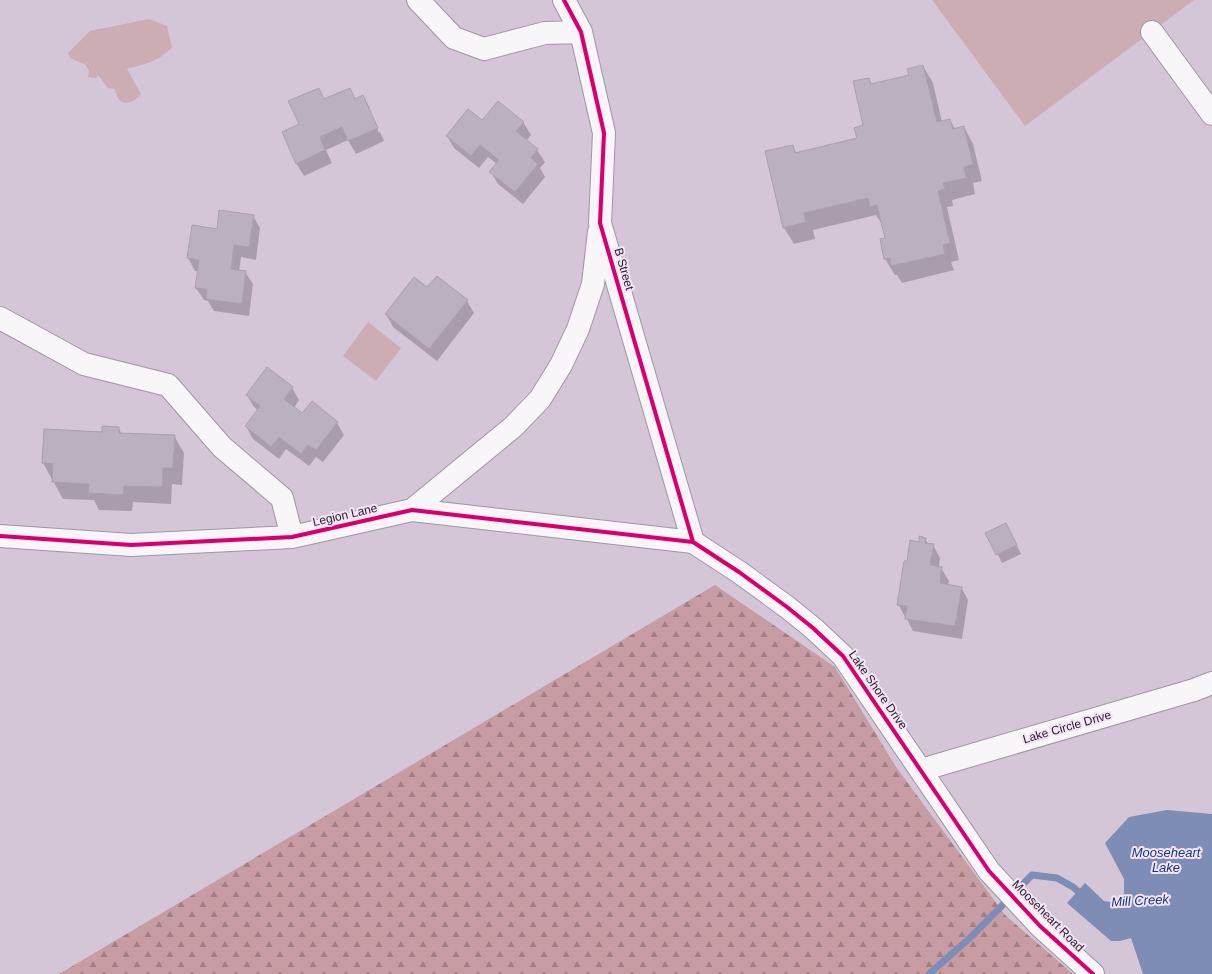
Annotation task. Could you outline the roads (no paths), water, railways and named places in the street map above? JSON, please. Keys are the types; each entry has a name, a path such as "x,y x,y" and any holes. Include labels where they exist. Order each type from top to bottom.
{"street":[{"path":"418,0 454,38 484,49 545,33 581,32"},
{"name":"B Street","path":"564,0 581,32 604,133 600,223 693,542"},
{"path":"1152,32 1212,114"},
{"path":"412,510 513,427 540,398 561,365 578,329 593,284 600,223"},
{"path":"0,318 84,364 168,385 222,447 282,498 292,537"},
{"name":"Legion Lane","path":"0,536 131,545 292,537 412,510 693,542"},
{"name":"Lake Shore Drive","path":"693,542 739,572 787,607 843,656 989,871"},
{"name":"Lake Circle Drive","path":"921,770 1194,690 1212,683"},
{"name":"Mooseheart Road","path":"989,871 1040,926 1093,974"}],"water":[{"name":"Mooseheart Lake","path":"1167,810 1212,814 1212,974 1143,974 1131,938 1120,941 1111,941 1067,903 1085,883 1104,901 1117,903 1123,898 1124,879 1105,843 1129,817"}],"waterway":[{"path":"929,974 972,936 1032,875 1057,878 1073,887 1084,897"}],"water label":[{"name":"Mill Creek","path":"1140,900"}]}
